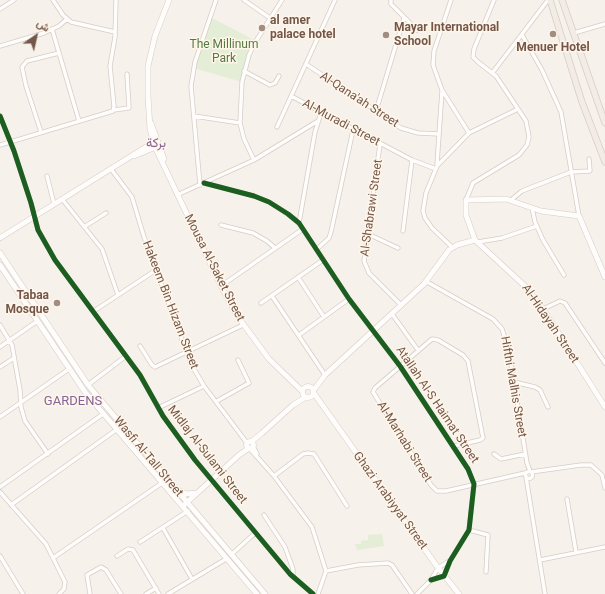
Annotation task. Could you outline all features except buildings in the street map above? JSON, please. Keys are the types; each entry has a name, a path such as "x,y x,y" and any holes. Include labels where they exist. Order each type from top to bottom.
{"main road":[{"path":"549,0 582,102 605,162"},
{"path":"562,0 605,123"}],"street":[{"path":"0,9 14,0"},
{"path":"53,0 67,19 76,24 115,32"},
{"path":"114,110 110,66 115,32 116,0"},
{"name":"Mousa Al-Saket Street","path":"165,167 159,156 151,122 148,96 148,66 155,36 168,0"},
{"path":"200,185 191,93 193,73 216,0"},
{"path":"244,0 270,18"},
{"path":"254,160 244,139 240,123 240,89 244,71 256,41 282,0"},
{"path":"277,127 336,0"},
{"path":"391,0 391,4 417,30"},
{"path":"451,0 433,56 435,71 442,90 468,133"},
{"path":"494,0 472,53 474,59 493,72 528,125 530,134 527,145 515,158 476,180 471,187 466,200 511,200 532,208 579,216"},
{"path":"493,72 549,0"},
{"path":"376,111 404,18"},
{"path":"0,46 52,29 67,19"},
{"path":"574,33 605,24"},
{"path":"52,29 79,121"},
{"path":"522,35 559,106 579,216 605,277"},
{"path":"41,132 22,67 27,61 59,53"},
{"name":"Al-Qana'ah Street","path":"306,64 406,130 439,134"},
{"path":"244,71 270,85 275,83 279,76"},
{"path":"0,145 114,110 129,108 127,74"},
{"path":"442,90 436,167 425,198 424,212 428,223 452,247"},
{"name":"Al-Muradi Street","path":"291,96 412,160 436,167"},
{"path":"436,167 468,133 518,109"},
{"path":"299,223 318,121 321,113"},
{"name":"Midlaj Al-Sulami Street","path":"0,116 31,203 38,230 55,260 140,375 158,408 212,481 293,578 313,594"},
{"path":"194,116 240,123"},
{"path":"177,195 254,160 318,121"},
{"path":"317,249 329,238 332,232 353,130"},
{"path":"128,158 143,152 156,144"},
{"path":"0,238 128,158 156,144"},
{"name":"Mousa Al-Saket Street","path":"156,144 177,195 221,286 243,325 269,359 306,392"},
{"name":"Al-Shabrawi Street","path":"380,144 364,258 366,268 400,306"},
{"path":"143,152 159,156"},
{"path":"511,200 522,191 572,172 590,171 588,159"},
{"path":"402,231 412,160"},
{"name":"Hakeem Bin Hizam Street","path":"111,169 132,197 156,270 186,352 196,374 310,522 326,571"},
{"path":"47,176 54,204"},
{"name":"Atallah Al-S Haimat Street","path":"204,184 254,196 269,202 299,223 349,299 400,366 454,446 468,469 474,484 469,530 450,560 444,576"},
{"path":"62,200 105,256 118,295"},
{"name":"Al-Hidayah Street","path":"466,200 465,210 477,241 524,284 543,309 605,407"},
{"path":"532,208 537,226 564,275"},
{"path":"84,227 106,213"},
{"path":"221,225 253,233 267,241 275,248"},
{"path":"140,542 163,528 184,510 187,503 427,282 444,255 452,247 477,241 502,238 537,226"},
{"path":"221,286 303,229"},
{"path":"368,234 398,248"},
{"name":"Wasfi Al-Tall Street","path":"0,252 88,385 191,509 265,594"},
{"path":"261,303 323,260"},
{"name":"Wasfi Al-Tall Street","path":"0,265 36,322 69,370 103,414 257,594"},
{"path":"94,311 156,270"},
{"path":"298,277 324,317"},
{"name":"Hifthi Malhis Street","path":"427,282 493,319 500,325 506,340 514,382 528,475"},
{"path":"272,296 299,335 324,376"},
{"path":"299,335 349,299"},
{"path":"543,309 557,302 565,303 605,363"},
{"path":"392,314 418,350"},
{"path":"0,347 36,322"},
{"path":"0,325 10,340 20,390 20,403 26,421 48,454"},
{"path":"140,346 153,367 243,325"},
{"path":"400,366 429,341 435,339 463,355 468,361 483,438 454,446"},
{"path":"88,385 126,356"},
{"path":"0,367 14,358"},
{"path":"217,401 249,383 238,360"},
{"name":"Al-Marhabi Street","path":"400,366 375,388 373,392 389,418 437,491 446,491 474,484"},
{"path":"0,417 69,370"},
{"path":"313,392 324,376"},
{"path":"514,382 535,386 540,390 548,407"},
{"path":"158,408 204,386"},
{"name":"Ghazi Arabiyyat Street","path":"306,392 313,392 438,568 459,594"},
{"name":"Ghazi Arabiyyat Street","path":"306,392 322,406"},
{"path":"0,487 103,414"},
{"path":"11,505 116,430"},
{"path":"274,476 303,454 314,454 347,506"},
{"path":"494,454 501,460 525,454"},
{"path":"474,484 582,465 590,465 602,475 605,488"},
{"path":"528,475 545,594"},
{"path":"53,558 162,483"},
{"path":"174,488 190,494 201,490"},
{"path":"0,492 43,539 65,582 64,589 59,594"},
{"path":"567,499 576,552"},
{"path":"184,510 191,509"},
{"path":"264,515 285,546 293,569 293,578"},
{"path":"163,528 192,579"},
{"path":"469,530 488,535 486,572"},
{"path":"231,555 255,533"},
{"path":"540,560 605,547"},
{"path":"117,556 128,549 133,550 159,594"},
{"path":"0,556 22,593"},
{"path":"168,594 226,559"},
{"name":"Atallah Al-S Haimat Street","path":"438,568 450,560"},
{"path":"318,594 326,571 358,565 388,563 392,565 412,594"},
{"path":"90,594 87,576 99,567 103,567 121,594"},
{"path":"417,594 431,580 438,568"},
{"path":"431,580 444,576"},
{"path":"146,594 156,588"}],"green space":[{"name":"The Millinum Park","path":"210,17 256,41 249,55 242,82 194,68"},
{"path":"382,534 384,546 357,550 355,544 361,544 361,541 368,540 368,535"}],"cycle path":[{"path":"0,116 14,151 38,230 55,260 140,375 163,416 195,460 290,574 313,594"},
{"path":"204,183 254,196 269,202 299,223 349,299 400,366 468,469 474,484 469,530 450,561 444,576 431,580"}],"place":[{"name":"al amer palace hotel","path":"262,28"},
{"name":"Menuer Hotel","path":"553,34"},
{"name":"Mayar International School","path":"386,35"},
{"name":"Tabaa Mosque","path":"57,303"}],"district":[{"name":"بركة","path":"156,144"},
{"name":"GARDENS","path":"73,402"}]}
